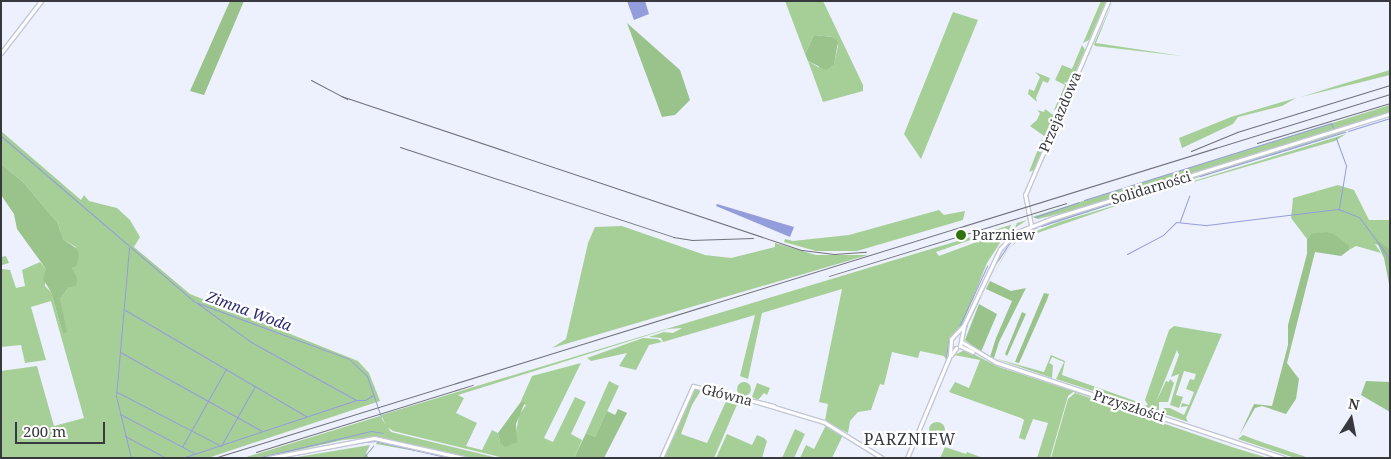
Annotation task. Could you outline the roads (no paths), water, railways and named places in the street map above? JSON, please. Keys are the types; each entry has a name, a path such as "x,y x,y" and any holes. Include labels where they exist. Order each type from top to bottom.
{"street":[{"path":"1,53 41,1"},
{"name":"Przejazdowa","path":"1031,225 1025,195 1108,1"},
{"name":"Solidarności","path":"950,355 951,339 956,336 964,325 1001,247 1011,236 1031,225 1390,114"},
{"name":"Solidarności","path":"950,355 962,340 964,325"},
{"name":"Przyszłości","path":"956,336 975,352"},
{"name":"Przyszłości","path":"952,346 975,352 1000,364 1284,458"},
{"path":"907,458 950,355"},
{"name":"Główna","path":"661,458 693,386 774,406 829,425 882,458"},
{"path":"268,458 374,438 464,458"}],"water":[{"path":"627,1 645,1 649,14 634,20"},
{"path":"717,204 794,227 790,237 716,206"}],"waterway":[{"path":"1348,131 1390,118"},
{"path":"1084,200 1331,123 1333,128"},
{"path":"1200,176 1345,132"},
{"name":"Zimna Woda","path":"1,136 195,302 349,359 367,376 381,417"},
{"path":"1336,138 1346,166 1339,208"},
{"path":"1135,196 1161,188"},
{"path":"1180,221 1189,196"},
{"path":"1041,226 1131,197"},
{"path":"1035,217 1079,202"},
{"path":"1127,254 1163,235 1176,222 1207,225 1338,209 1359,217 1388,256 1390,272"},
{"path":"996,263 1011,241 1037,227"},
{"path":"129,248 116,396 131,458"},
{"path":"957,331 987,266"},
{"path":"988,278 993,269"},
{"path":"982,291 986,283"},
{"path":"969,320 980,296"},
{"path":"197,303 251,342 356,400 365,400 373,395"},
{"path":"125,310 306,416"},
{"path":"964,334 967,325"},
{"path":"946,357 949,338 954,334"},
{"path":"120,352 262,431"},
{"path":"182,447 226,369"},
{"path":"117,392 221,446 255,386"},
{"path":"182,458 356,400"},
{"path":"120,414 194,453"},
{"path":"257,458 371,431 383,433"},
{"path":"125,436 166,458"},
{"path":"356,443 375,441 450,458"},
{"path":"363,458 373,446"}],"railway":[{"path":"311,80 347,99"},
{"path":"1191,151 1237,132 1390,85"},
{"path":"214,458 1390,94"},
{"path":"341,96 802,250 834,254 866,252"},
{"path":"1257,143 1390,103"},
{"path":"400,147 673,237 691,240 753,238"},
{"path":"829,276 1066,203"},
{"path":"256,452 473,385"}],"place":[{"name":"Parzniew","path":"961,235"}],"district":[{"name":"PARZNIEW","path":"910,439"}]}
